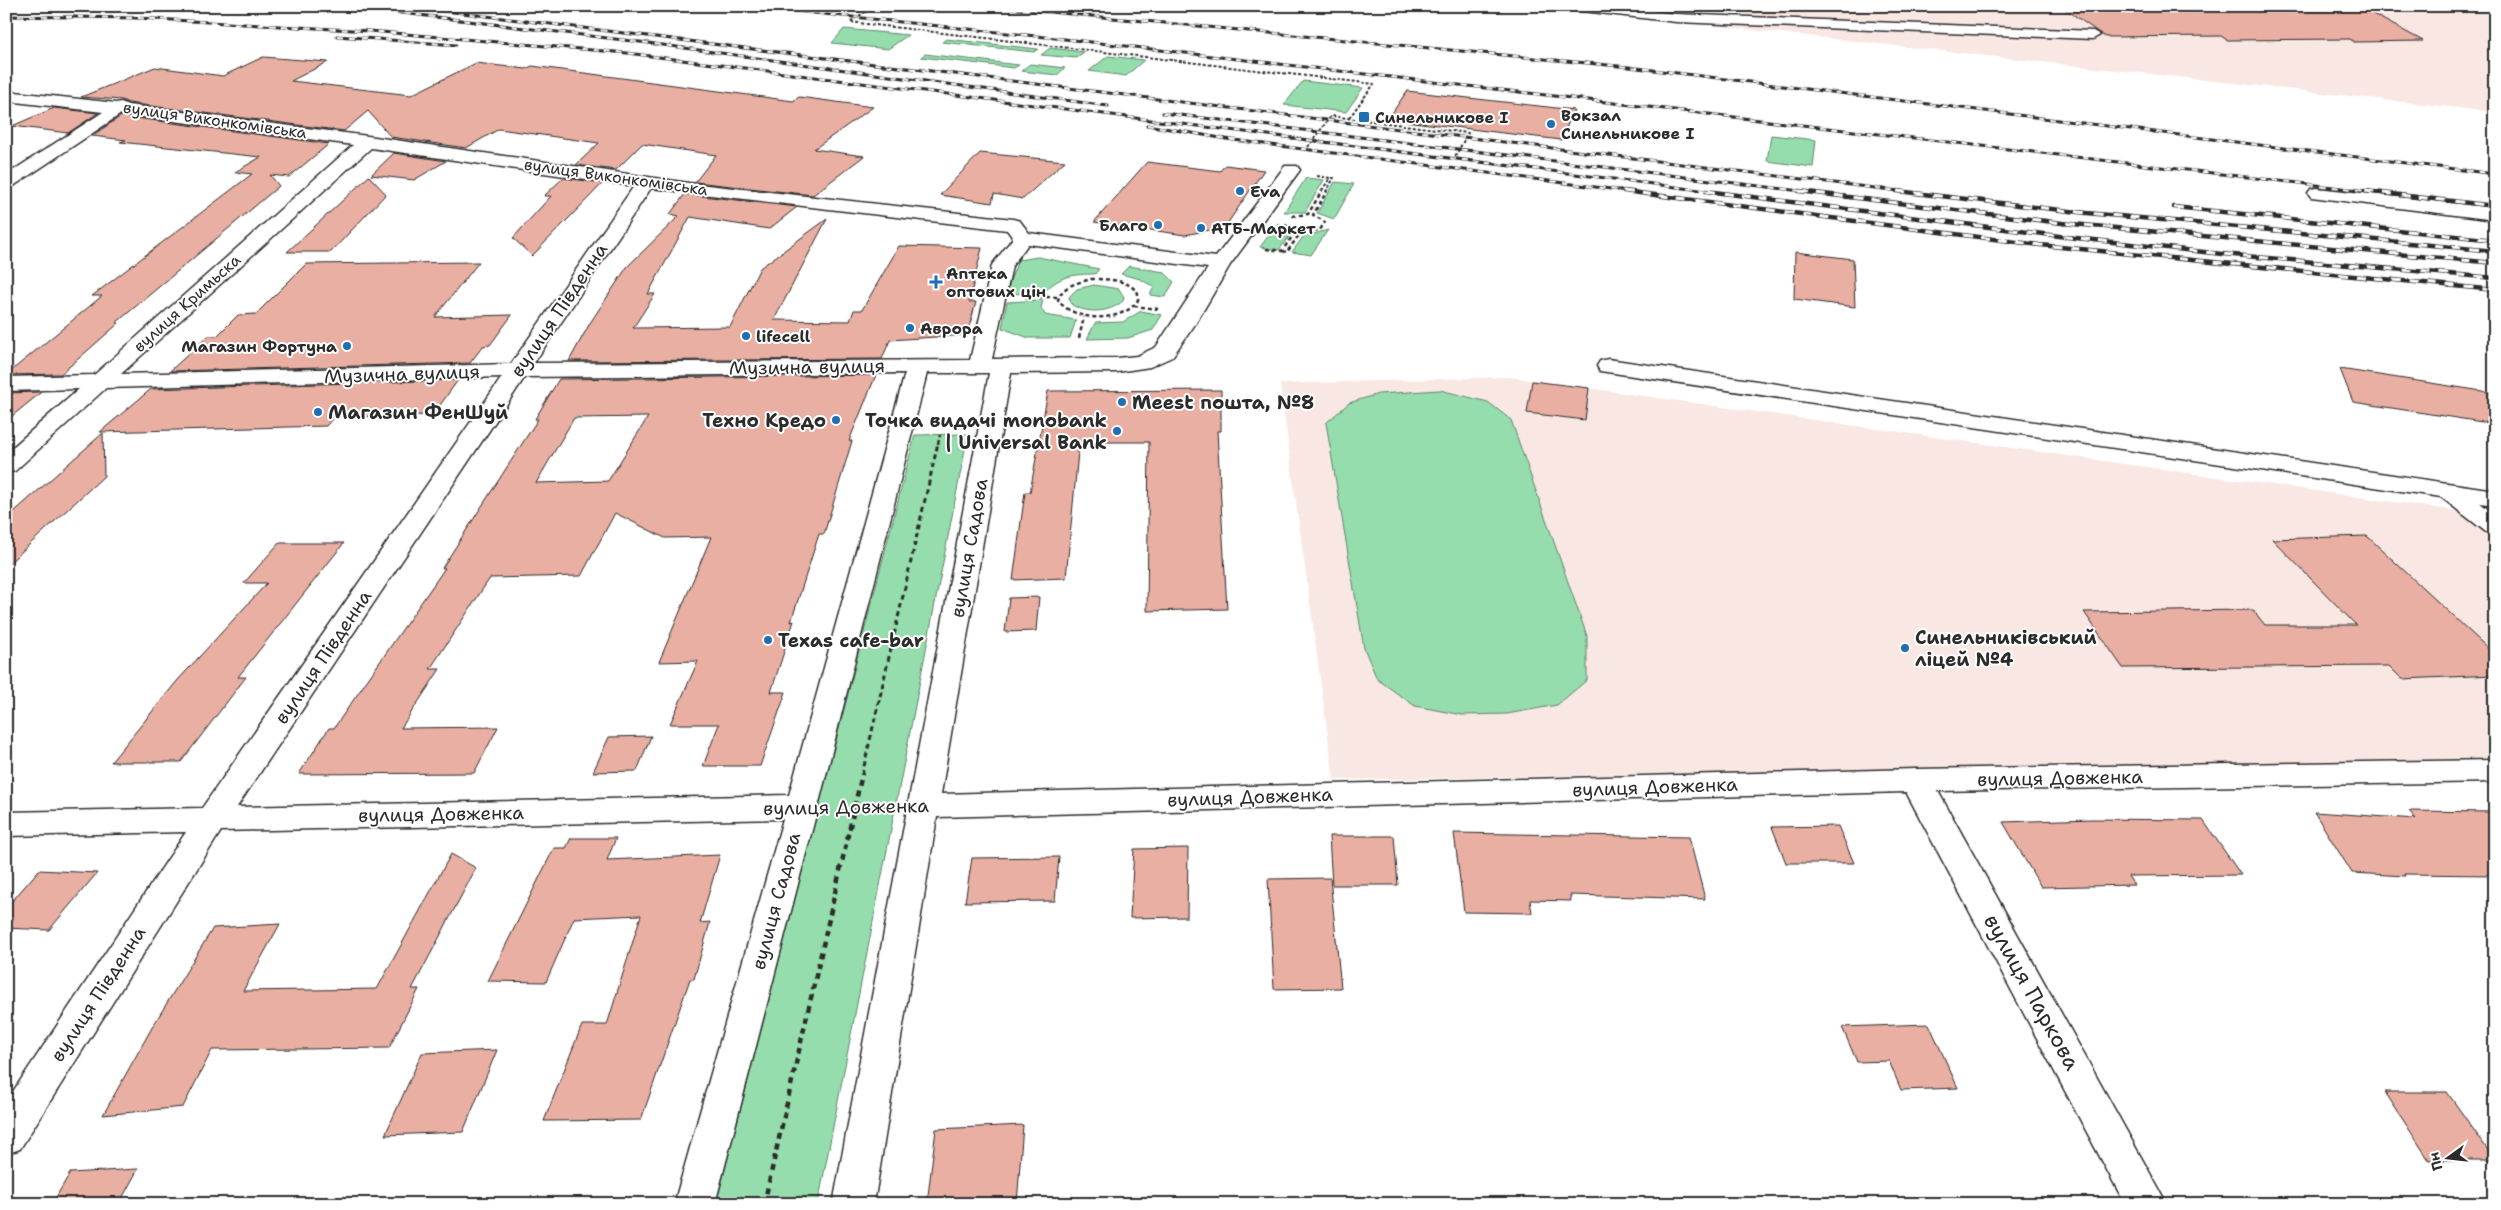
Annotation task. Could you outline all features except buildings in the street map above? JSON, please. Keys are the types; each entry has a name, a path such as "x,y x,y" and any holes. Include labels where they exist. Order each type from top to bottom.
{"street":[{"path":"1574,6 1676,18 2093,35"},
{"name":"вулиця Виконкомівська","path":"6,96 121,107 646,182 1013,225 1023,238 1221,264"},
{"path":"6,183 121,107"},
{"name":"вулиця Кримьска","path":"6,466 368,141"},
{"name":"Музична вулиця","path":"6,384 519,370 1117,365 1142,362 1164,352 1185,323 1221,264 1291,170"},
{"name":"вулиця Південна","path":"6,1136 212,819 646,182"},
{"path":"2317,193 2495,214"},
{"name":"вулиця Садова","path":"853,1204 924,806 990,366 1002,266 1023,238"},
{"name":"вулиця Садова","path":"694,1204 802,807 918,366"},
{"path":"1608,366 2495,498"},
{"path":"2449,491 2495,527"},
{"name":"вулиця Довженка","path":"924,806 1916,780 2495,771"},
{"name":"вулиця Паркова","path":"1916,780 2147,1204"},
{"name":"вулиця Довженка","path":"6,824 802,807"}],"path":[{"path":"874,6 850,22 1374,84 1349,118"},
{"path":"1291,170 1330,116 1468,132 1453,160"},
{"path":"1282,252 1287,252 1301,232 1320,230 1325,222 1313,215 1334,178 1330,178"},
{"path":"1103,279 1116,280 1134,288 1138,293 1138,299 1134,306 1113,315 1084,316 1063,309 1058,303 1057,297 1068,286 1078,282 1103,279"},
{"path":"764,1204 940,435"},
{"name":"вулиця Довженка","path":"802,807 924,806"}],"shaded area":[{"path":"1527,6 2495,6 2495,112 1608,14"},
{"name":"Синельниківський ліцей №4","path":"1510,377 2464,512 2495,538 2495,759 1334,780 1280,384"}],"green space":[{"path":"844,29 908,35 888,49 832,43"},
{"path":"946,39 1038,49 1034,52 942,42"},
{"path":"1050,48 1084,52 1076,58 1041,55"},
{"path":"925,54 1019,65 1014,68 921,57"},
{"path":"1108,56 1144,60 1126,76 1089,71"},
{"path":"1030,64 1065,68 1057,75 1021,71"},
{"path":"1303,81 1363,88 1346,112 1284,105"},
{"path":"1771,135 1816,140 1813,167 1767,161"},
{"path":"1306,178 1324,180 1305,212 1284,212"},
{"path":"1335,182 1354,184 1334,219 1317,213"},
{"path":"1278,223 1291,234 1279,250 1260,247"},
{"path":"1328,230 1311,255 1292,252 1303,237"},
{"path":"1038,257 1099,269 1095,274 1066,277 1054,283 1044,293 1005,294 1018,260"},
{"path":"1129,266 1164,272 1174,282 1165,297 1150,295 1154,287 1140,279 1121,274"},
{"path":"1094,285 1119,289 1124,297 1123,301 1111,308 1098,311 1085,310 1072,305 1069,297 1077,289"},
{"path":"1043,300 1041,308 1045,315 1076,320 1070,338 1029,338 1002,328 1007,302"},
{"path":"1141,311 1162,315 1153,330 1128,338 1087,339 1095,323 1123,322"},
{"path":"1440,390 1488,402 1511,420 1587,636 1587,680 1557,705 1507,714 1462,715 1415,706 1377,679 1364,648 1326,423 1349,403 1378,394"},
{"path":"968,434 818,1204 716,1204 915,435"}],"railway":[{"path":"345,6 648,43 1108,106"},
{"path":"747,6 1074,40 2376,192"},
{"path":"987,6 1629,67 2495,174"},
{"path":"422,8 1907,192"},
{"path":"6,16 137,18 370,31 627,53 1715,192"},
{"path":"337,36 456,45"},
{"path":"1163,113 1809,192"},
{"path":"1147,125 1226,139 1634,192"},
{"path":"1624,191 2040,245 2495,290"},
{"path":"1706,191 2067,237 2222,254 2495,278"},
{"path":"1799,191 2062,223 2495,263"},
{"path":"1897,191 2087,213 2495,251"},
{"path":"2365,191 2495,206"},
{"path":"2174,207 2495,240"}],"place":[{"name":"Синельникове І","path":"1364,117"},
{"name":"Вокзал Синельникове І","path":"1551,124"},
{"name":"Eva","path":"1240,191"},
{"name":"Благо","path":"1158,225"},
{"name":"АТБ-Маркет","path":"1201,228"},
{"name":"Аптека оптових цін","path":"936,282"},
{"name":"Аврора","path":"910,328"},
{"name":"lifecell","path":"746,336"},
{"name":"Магазин Фортуна","path":"347,346"},
{"name":"Meest пошта, №8","path":"1122,402"},
{"name":"Магазин ФенШуй","path":"318,412"},
{"name":"Техно Кредо","path":"836,420"},
{"name":"Точка видачі monobank | Universal Bank","path":"1117,431"},
{"name":"Texas cafe-bar","path":"768,640"},
{"name":"Синельниківський ліцей №4","path":"1905,648"}]}
